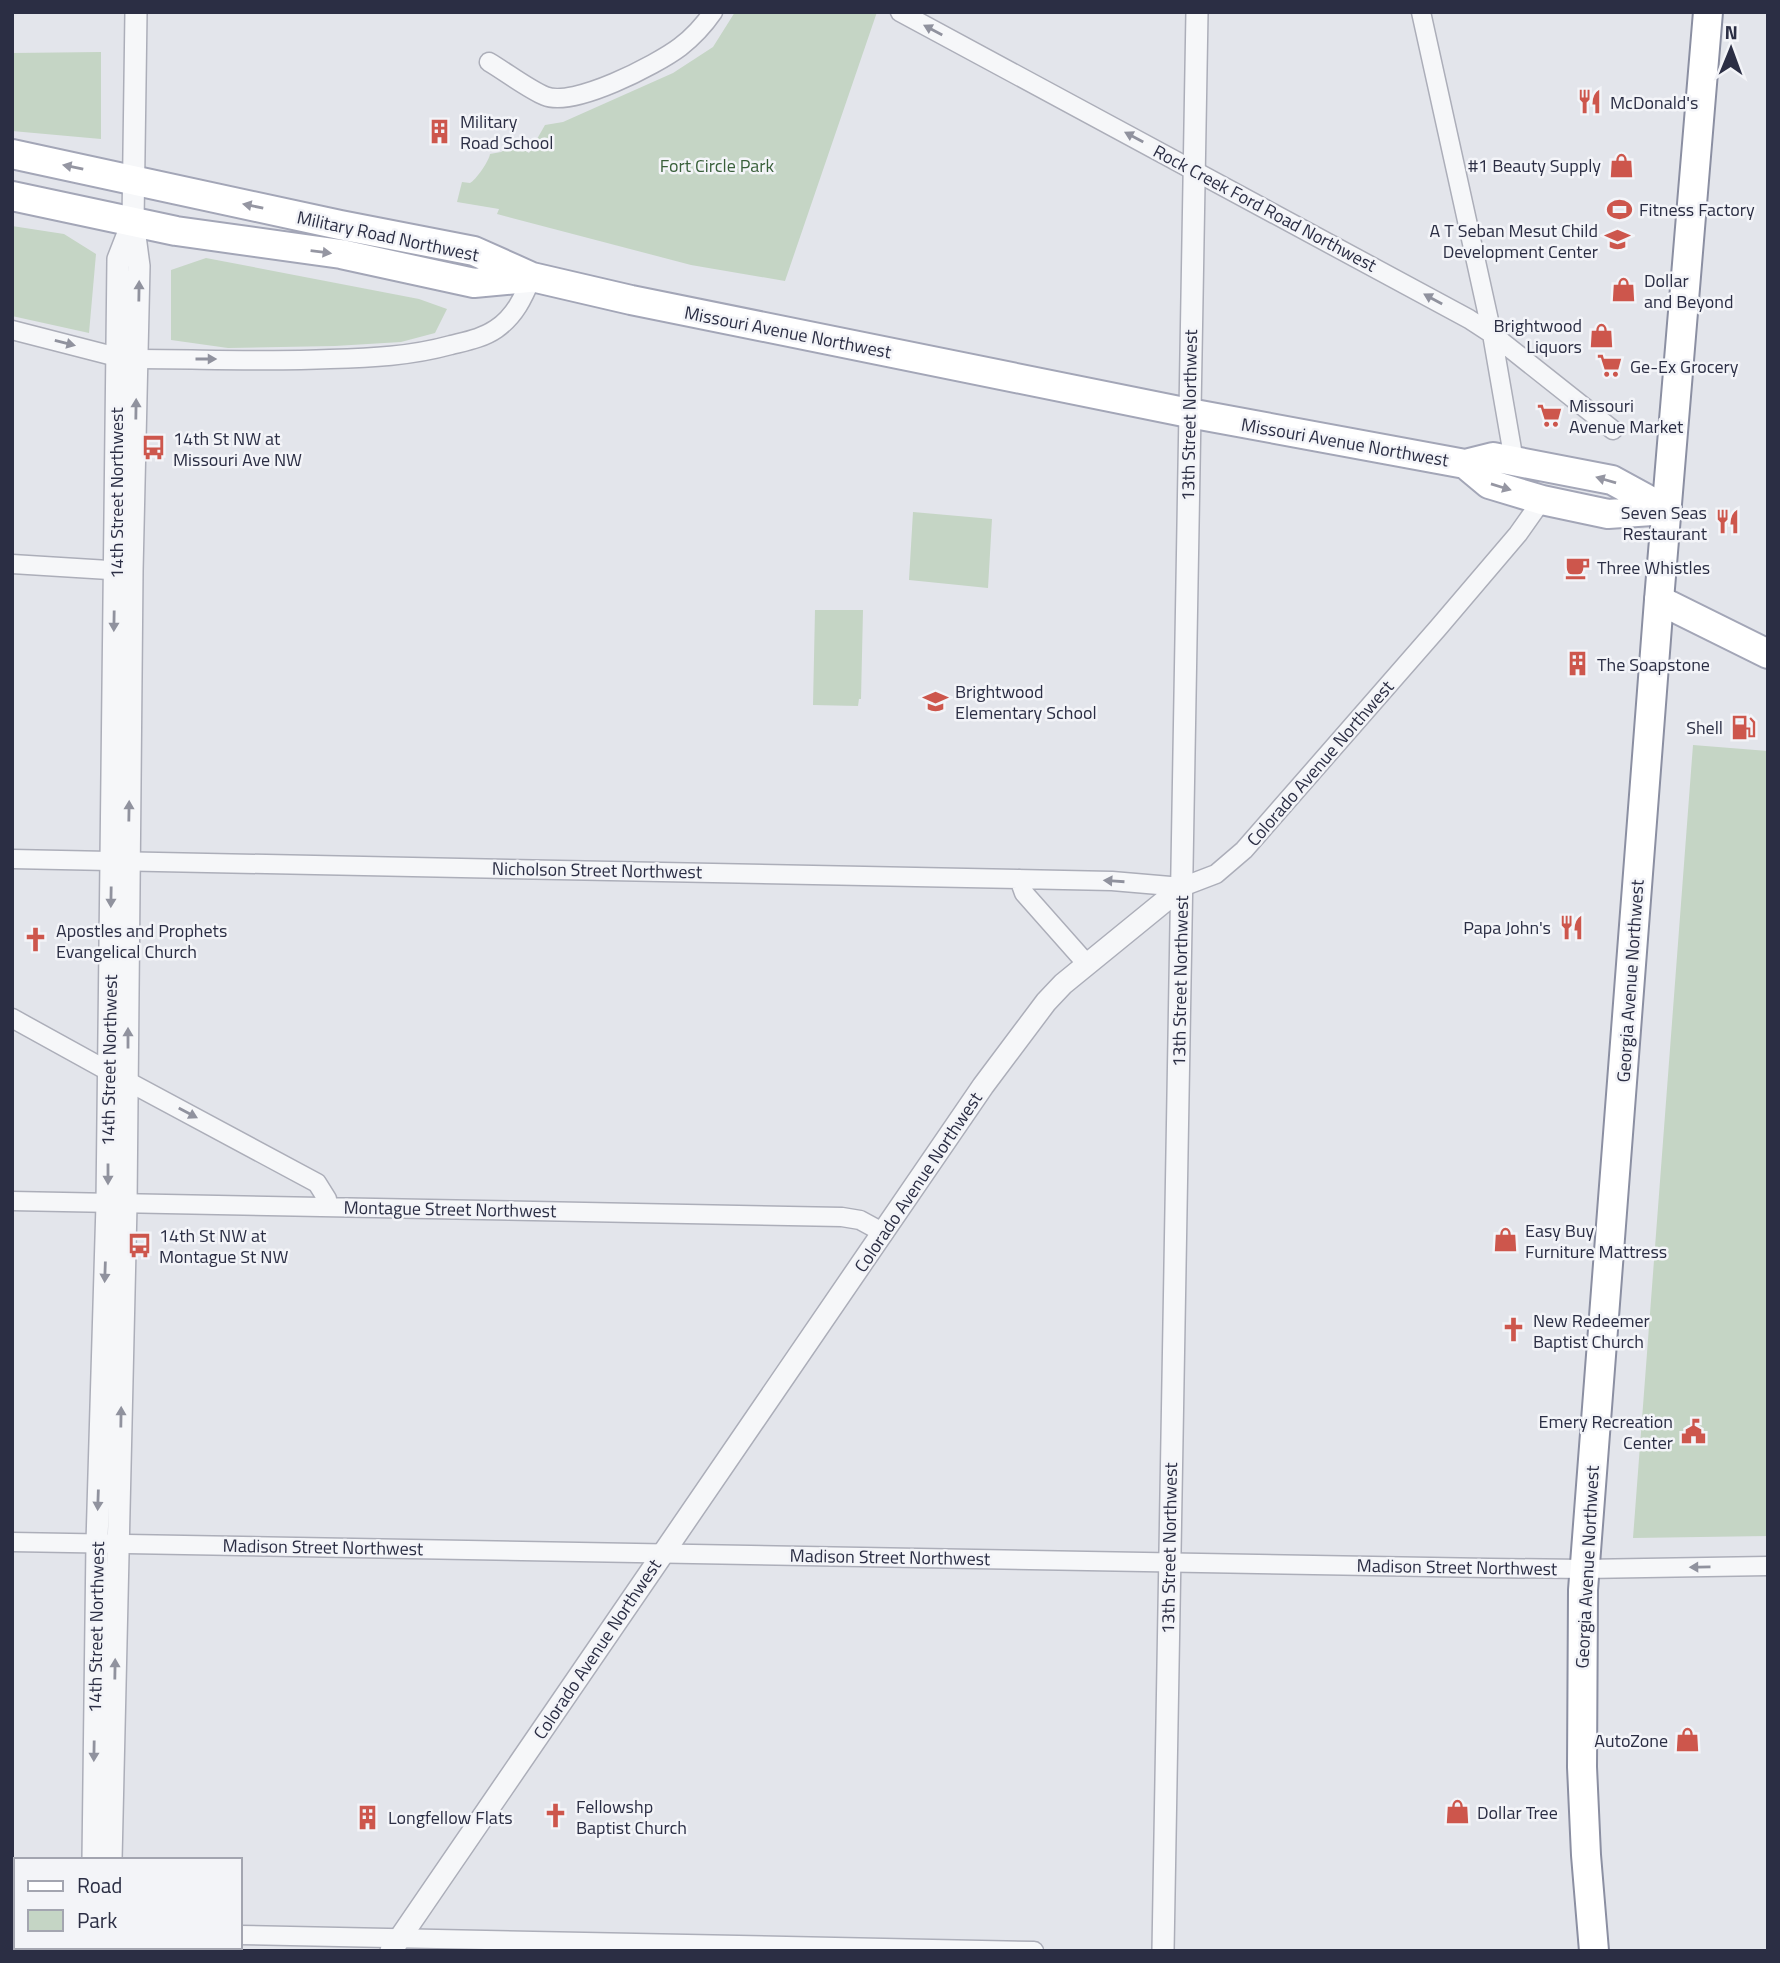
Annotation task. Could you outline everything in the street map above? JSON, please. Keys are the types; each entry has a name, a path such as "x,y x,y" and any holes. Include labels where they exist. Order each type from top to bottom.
{"main road":[{"name":"Georgia Avenue Northwest","path":"1594,1951 1582,1768 1581,1651 1584,1569 1659,600 1708,12"},
{"name":"Military Road Northwest","path":"12,154 474,251 532,277"},
{"name":"Military Road Northwest","path":"12,196 238,241 341,254 474,283 532,277"},
{"name":"Missouri Avenue Northwest","path":"532,277 631,300 1189,413 1465,464 1493,457 1612,480 1667,510"},
{"name":"Missouri Avenue Northwest","path":"1465,464 1489,484 1542,500 1608,514 1667,510"},
{"path":"1659,600 1768,654"}],"street":[{"name":"14th Street Northwest","path":"93,1858 108,1543 117,1204 127,1081 120,861 127,358 118,259 133,221 136,12"},
{"path":"489,62 546,97 576,95 621,80 661,60 691,38 713,12"},
{"name":"Rock Creek Ford Road Northwest","path":"900,12 1194,169 1492,334 1613,430"},
{"name":"13th Street Northwest","path":"1163,1951 1197,12"},
{"path":"1421,12 1492,334 1514,461"},
{"path":"12,330 127,358 377,358 428,351 468,341 495,330 513,315 520,305 532,277"},
{"name":"Colorado Avenue Northwest","path":"395,1944 984,1086 1046,1002 1086,963 1182,887 1216,874 1244,850 1500,555 1542,500"},
{"path":"12,564 123,571"},
{"name":"Nicholson Street Northwest","path":"12,859 1112,881 1182,887"},
{"name":"14th Street Northwest","path":"117,1204 108,1071 120,861"},
{"path":"1019,879 1024,893 1086,963"},
{"path":"12,1018 108,1071"},
{"path":"127,1081 317,1183 327,1199 328,1207"},
{"name":"Montague Street Northwest","path":"12,1201 842,1217 860,1220 884,1233"},
{"name":"Madison Street Northwest","path":"12,1542 1584,1569 1768,1566"},
{"name":"14th Street Northwest","path":"108,1543 111,1858"},
{"path":"242,1935 395,1944 1034,1951"}],"green space":[{"name":"Fort Circle Park","path":"735,12 877,12 785,281 691,265 497,214 499,209 457,202 462,182 473,181 490,154 501,152 515,144 529,153 545,125 563,122 673,73 713,47"},
{"path":"101,52 101,139 12,131 12,53"},
{"path":"12,226 64,234 96,254 89,333 12,316"},
{"path":"206,258 419,299 447,309 435,333 401,342 228,348 171,340 171,270"},
{"path":"913,512 992,519 988,588 909,580"},
{"path":"815,610 863,610 861,699 858,706 813,705"},
{"path":"1693,745 1768,751 1768,1536 1633,1538"}],"place":[{"name":"McDonald's","path":"1590,102"},
{"name":"Military Road School","path":"440,131"},
{"name":"#1 Beauty Supply","path":"1621,165"},
{"name":"Fitness Factory","path":"1619,209"},
{"name":"A T Seban Mesut Child Development Center","path":"1618,240"},
{"name":"Dollar and Beyond","path":"1624,290"},
{"name":"Brightwood Liquors","path":"1602,335"},
{"name":"Ge-Ex Grocery","path":"1610,366"},
{"name":"Missouri Avenue Market","path":"1549,415"},
{"name":"14th St NW at Missouri Ave NW","path":"153,448"},
{"name":"Seven Seas Restaurant","path":"1727,522"},
{"name":"Three Whistles","path":"1577,567"},
{"name":"The Soapstone","path":"1577,664"},
{"name":"Brightwood Elementary School","path":"935,701"},
{"name":"Shell","path":"1743,727"},
{"name":"Papa John's","path":"1571,927"},
{"name":"Apostles and Prophets Evangelical Church","path":"36,940"},
{"name":"Easy Buy Furniture Mattress","path":"1505,1240"},
{"name":"14th St NW at Montague St NW","path":"139,1245"},
{"name":"New Redeemer Baptist Church","path":"1513,1330"},
{"name":"Emery Recreation Center","path":"1693,1431"},
{"name":"AutoZone","path":"1688,1740"},
{"name":"Dollar Tree","path":"1457,1812"},
{"name":"Fellowshp Baptist Church","path":"556,1816"},
{"name":"Longfellow Flats","path":"368,1817"}]}
